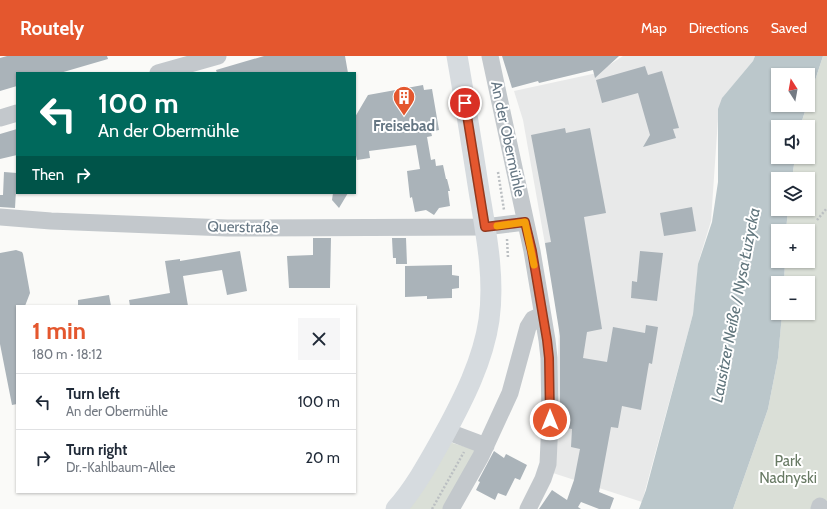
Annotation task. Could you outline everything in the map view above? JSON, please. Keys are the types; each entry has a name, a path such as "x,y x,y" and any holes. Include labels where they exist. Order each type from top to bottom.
{"main road":[{"path":"396,509 413,486 446,431 476,366 487,332 490,312 489,253 457,56"}],"street":[{"path":"162,72 218,56"},
{"name":"An der Obermühle","path":"490,56 532,251 549,358 550,420 548,464 543,479 528,509"},
{"path":"0,118 16,113"},
{"name":"Querstraße","path":"0,217 51,221 227,228 485,227"},
{"path":"485,227 525,222"},
{"path":"451,509 486,446 510,394 528,327 533,319 542,315"},
{"path":"446,431 486,446"}],"path":[{"path":"817,220 827,208"},
{"path":"432,509 465,450 467,444 466,438"}],"shaded area":[{"path":"623,56 755,56 753,61 723,97 718,119 711,221 699,260 693,314 642,502 553,473 556,438 559,323 523,120 514,91 597,73"}],"green space":[{"name":"Park Nadnyski","path":"823,56 827,56 827,509 733,509 768,409 778,358 781,320 815,320 815,276 784,276 785,268 815,268 815,224 787,224 787,216 815,216 815,172 793,172 794,164 815,164 815,120 802,120 805,112 815,112 815,81"},
{"path":"449,442 480,451 446,509 406,509"}],"water":[{"name":"Lausitzer Neiße / Nysa Łużycka","path":"755,56 823,56 815,81 815,68 771,68 771,112 805,112 802,120 771,120 771,164 794,164 793,172 771,172 771,216 787,216 787,224 771,224 771,268 785,268 784,276 771,276 771,320 781,320 778,358 768,409 733,509 639,509 646,490 693,314 698,264 712,222 718,182 718,109 722,98 753,61"}],"building":[{"path":"7,56 107,56 108,59 63,72 16,72 16,86 0,91 0,58"},
{"path":"264,56 345,56 348,72 217,72 216,70"},
{"path":"502,56 619,56 595,78 593,70 512,88"},
{"path":"645,66 648,75 662,71 679,128 673,129 676,138 643,147 650,135 638,93 602,103 596,80"},
{"path":"423,85 424,90 432,89 439,130 431,132 432,136 427,137 431,160 435,159 436,166 443,165 450,191 448,191 450,206 439,208 434,215 426,210 415,212 412,197 410,198 407,171 420,169 416,145 369,151 370,158 357,160 356,115 368,95"},
{"path":"565,128 566,133 590,128 606,213 584,217 602,329 587,332 583,358 607,362 613,327 645,333 646,325 658,327 652,364 649,363 641,410 622,406 618,428 611,427 599,492 614,498 610,509 599,509 581,502 578,507 581,509 539,509 552,490 567,500 574,480 580,449 571,447 572,429 560,427 560,336 545,243 551,242 531,135"},
{"path":"16,129 16,155 0,159 0,134"},
{"path":"4,172 16,173 15,208 0,207 0,195 3,195"},
{"path":"333,194 347,194 339,208 332,200"},
{"path":"692,207 696,231 664,236 660,213"},
{"path":"313,238 331,238 330,288 289,288 287,256 313,255"},
{"path":"392,238 406,238 407,264 396,264 396,258 393,258"},
{"path":"16,250 22,252 30,293 25,305 16,305 16,404 12,405 0,344 0,253"},
{"path":"240,251 247,291 227,295 222,270 183,276 188,305 130,305 129,300 170,293 165,261 180,259 180,261"},
{"path":"640,251 663,253 657,301 631,298 632,281 637,282"},
{"path":"452,265 452,275 459,276 459,288 452,289 452,298 427,299 427,296 405,297 405,266"},
{"path":"109,295 111,305 78,305 78,300"},
{"path":"494,451 504,458 506,454 527,465 520,480 515,478 506,496 498,493 495,500 476,490 480,482 478,481"}],"slow traffic":[{"path":"497,226 525,222 534,265"}],"place":[{"name":"Freisebad","path":"404,116"}],"route":[{"path":"465,103 485,227 525,222 532,251 547,340 549,358 550,420"}]}
